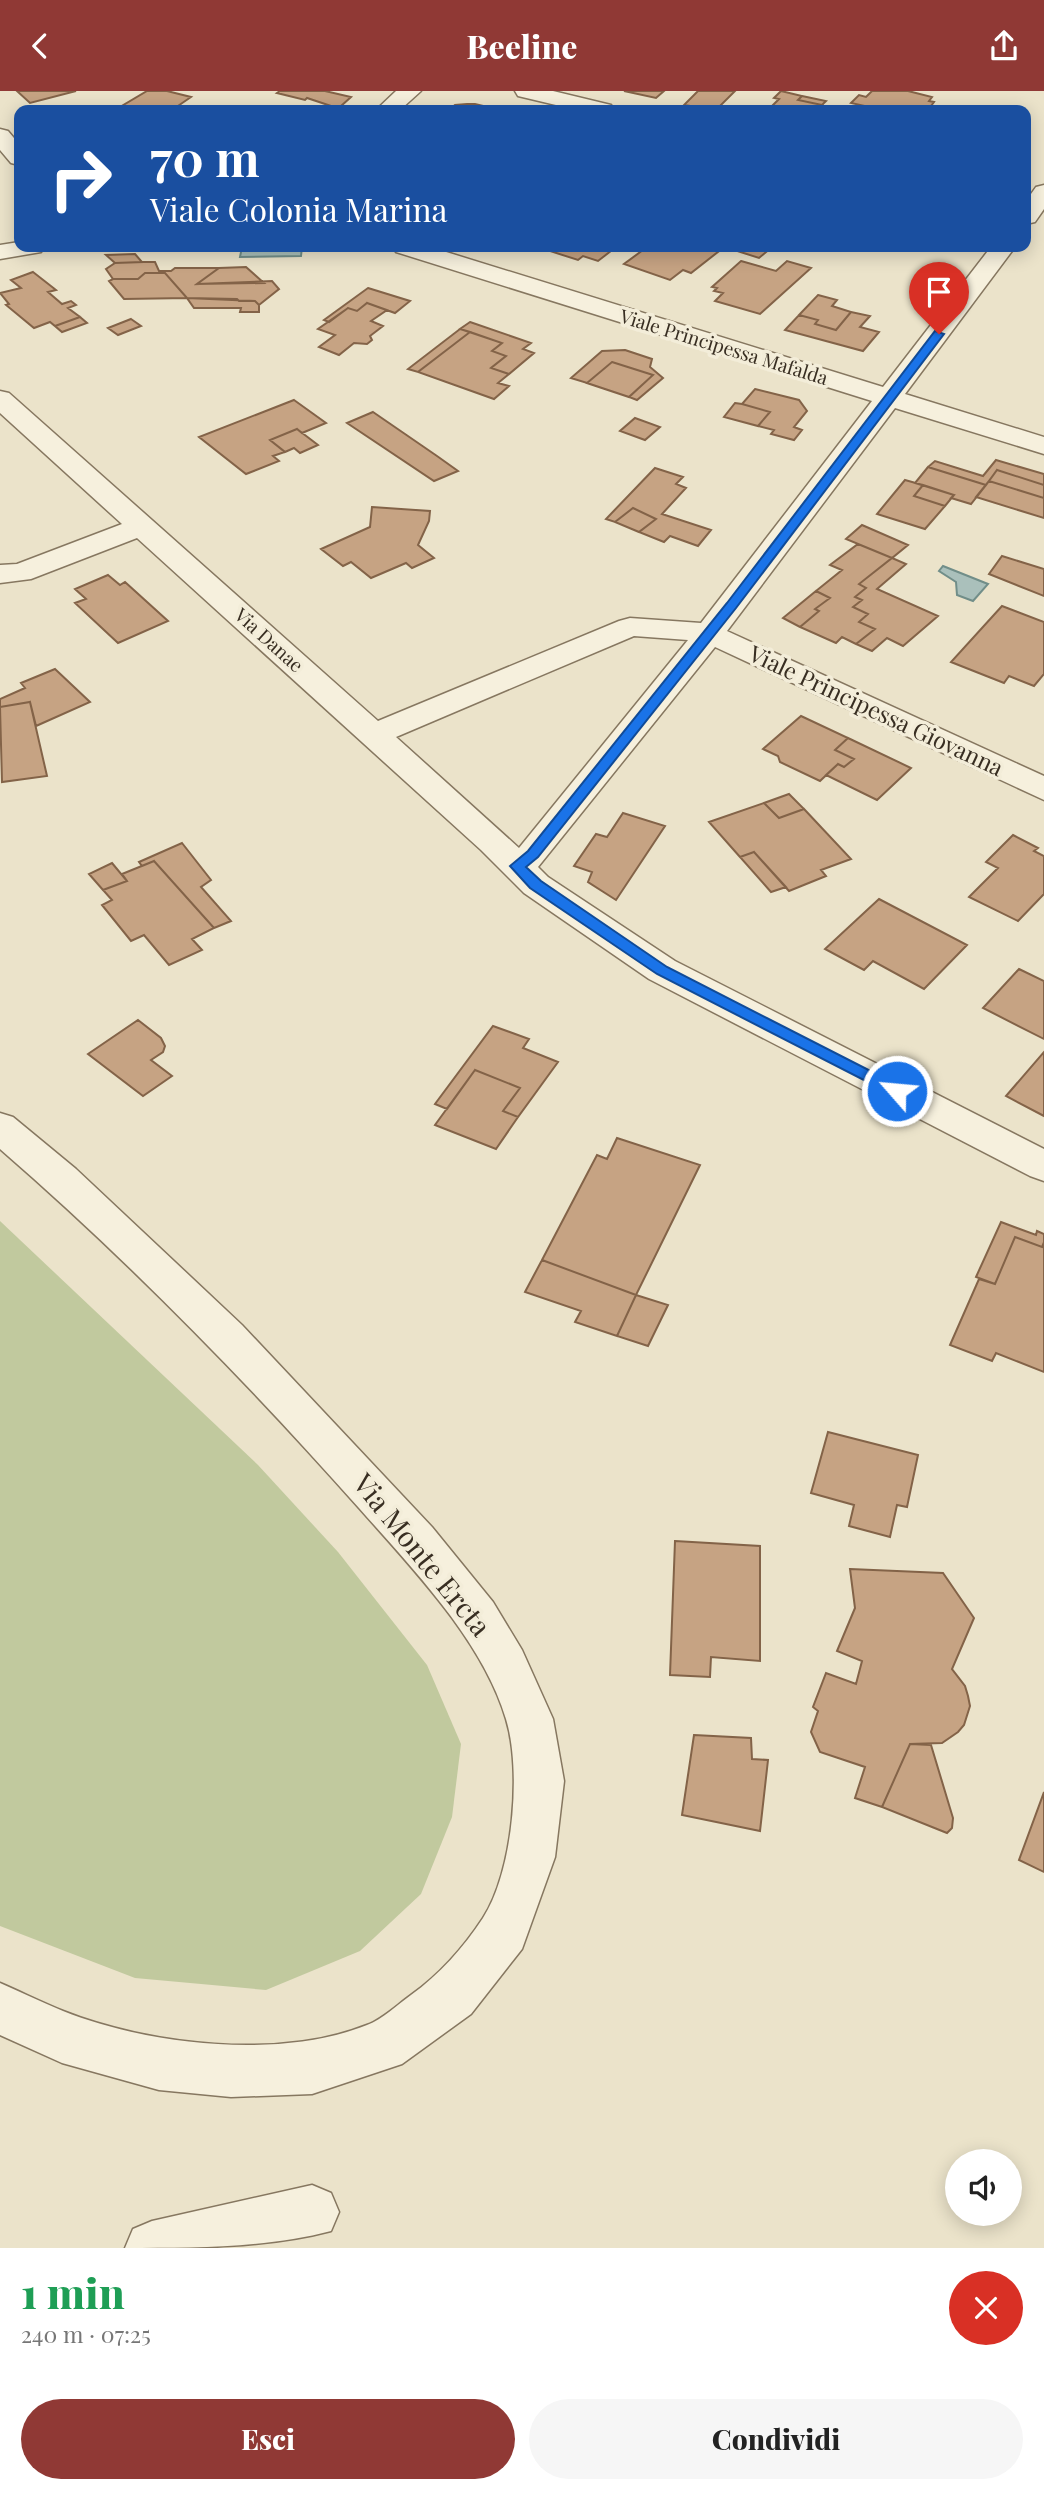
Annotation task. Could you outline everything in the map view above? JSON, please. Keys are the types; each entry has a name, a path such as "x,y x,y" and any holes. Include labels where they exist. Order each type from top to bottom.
{"street":[{"path":"393,105 410,91"},
{"path":"526,91 583,105"},
{"path":"0,136 14,152"},
{"path":"1031,214 1044,192"},
{"name":"Viale Principessa Mafalda","path":"421,252 1044,446"},
{"path":"526,876 533,854 891,399 999,252"},
{"name":"Via Danae","path":"0,398 374,735 526,876 662,970 1044,1166"},
{"path":"0,574 21,573 142,526"},
{"name":"Viale Principessa Giovanna","path":"374,735 630,628 708,634 1044,789"},
{"name":"Via Monte Ercta","path":"0,1127 62,1181 227,1337 326,1440 416,1541 477,1616 506,1665 530,1719 540,1781 531,1857 504,1931 453,1996 384,2046 312,2068 231,2071 159,2064 62,2037 0,2009"},
{"path":"152,2248 312,2212"}],"green space":[{"path":"0,1221 258,1465 338,1552 427,1665 461,1744 452,1817 421,1894 360,1951 266,1990 135,1978 0,1926"}],"water":[{"path":"241,252 301,252 301,256 240,257"},
{"path":"943,566 988,584 973,601 957,595 956,582 939,571"}],"building":[{"path":"17,91 76,91 30,103"},
{"path":"147,91 167,91 191,97 179,105 123,105"},
{"path":"325,91 351,97 342,105 328,105 277,93"},
{"path":"624,91 664,91 656,98"},
{"path":"698,91 735,91 721,105 684,105"},
{"path":"781,91 802,96 798,100 822,105 773,105 779,99 774,98"},
{"path":"872,91 908,91 932,97 929,101 934,102 932,105 851,103 859,95 866,97"},
{"path":"802,96 826,101 822,105 798,100"},
{"path":"553,252 610,252 598,261 583,256 578,260"},
{"path":"640,252 718,252 691,273 683,270 670,280 624,264"},
{"path":"740,252 766,252 759,258"},
{"path":"135,254 142,262 115,263 106,255"},
{"path":"741,261 776,271 787,261 811,268 760,314 715,301 723,293 714,291 717,288 712,287"},
{"path":"155,262 159,271 171,271 175,268 219,268 197,284 272,281 279,289 259,305 255,301 237,299 187,298 165,273 145,273 138,279 113,279 106,269 115,263"},
{"path":"246,267 264,283 197,284 219,268"},
{"path":"33,272 56,290 48,292 62,304 71,301 76,305 68,308 80,317 55,326 50,322 34,328 6,305 9,304 0,293 21,288 11,280"},
{"path":"145,273 165,273 187,298 124,299 109,281 138,279"},
{"path":"368,288 410,301 395,313 367,303 357,311 348,308 329,322 324,320"},
{"path":"818,295 837,300 832,306 851,312 836,330 815,324 818,320 799,315"},
{"path":"187,298 255,301 259,305 259,312 240,312 241,308 194,308"},
{"path":"367,303 387,310 371,321 383,326 370,336 372,340 367,344 354,343 339,355 319,347 335,335 318,329 348,308 357,311"},
{"path":"851,312 870,316 860,327 879,332 863,351 785,330 799,315 818,320 815,324 836,330"},
{"path":"80,317 87,323 62,332 55,326"},
{"path":"131,319 141,326 118,335 108,328"},
{"path":"470,322 531,343 523,349 534,353 509,374 491,368 506,356 492,351 502,343 460,329"},
{"path":"460,329 470,332 418,372 408,369"},
{"path":"470,332 502,343 492,351 506,356 491,368 509,374 498,383 509,386 494,399 418,372"},
{"path":"625,350 652,359 650,367 663,378 637,400 629,397 653,375 612,362 587,383 571,378 602,351"},
{"path":"612,362 653,375 629,397 587,383"},
{"path":"755,389 799,400 807,411 794,427 802,430 794,440 771,434 774,430 758,426 770,412 742,404"},
{"path":"294,400 326,423 302,433 297,429 270,440 285,452 273,456 279,461 246,474 199,437"},
{"path":"735,403 770,412 758,426 724,417"},
{"path":"373,412 458,471 434,481 347,423"},
{"path":"635,418 660,427 645,440 620,431"},
{"path":"297,429 318,445 300,453 294,448 285,452 270,440"},
{"path":"996,460 1044,474 1044,485 997,470 986,485 928,467 935,461 983,476"},
{"path":"928,467 986,485 971,504 951,498 954,495 915,483"},
{"path":"655,468 683,477 676,484 686,488 662,514 711,530 698,546 670,536 664,542 639,532 656,519 633,508 615,522 606,519"},
{"path":"997,470 1044,485 1044,498 989,481"},
{"path":"905,480 923,485 914,496 945,506 925,529 877,514"},
{"path":"989,481 1044,498 1044,518 976,497"},
{"path":"923,485 954,495 945,506 914,496"},
{"path":"372,507 430,511 429,521 418,545 434,558 412,568 406,563 371,578 351,562 343,566 321,549 370,527"},
{"path":"633,508 656,519 639,532 615,522"},
{"path":"862,525 908,545 892,558 846,539"},
{"path":"858,544 892,558 859,584 866,588 855,597 862,600 853,607 868,614 859,622 875,629 856,644 842,637 836,643 800,627 819,611 815,609 830,598 816,591 842,570 830,565"},
{"path":"1002,556 1044,569 1044,596 989,574"},
{"path":"892,558 906,564 877,589 938,616 903,646 887,638 872,651 856,644 875,629 859,622 868,614 853,607 862,600 855,597 866,588 859,584"},
{"path":"108,575 120,585 125,582 168,621 118,643 75,603 86,599 75,589"},
{"path":"816,591 830,598 815,609 819,611 800,627 783,618"},
{"path":"1002,606 1044,622 1044,674 1034,686 1009,676 1004,683 951,662"},
{"path":"55,669 90,702 36,726 30,702 0,707 0,699 25,688 21,683"},
{"path":"30,702 47,776 2,782 0,707"},
{"path":"801,716 848,738 835,750 854,759 844,767 838,764 820,781 780,762 778,756 763,749"},
{"path":"848,738 911,768 877,800 826,775 838,764 844,767 854,759 835,750"},
{"path":"789,794 804,809 779,818 764,803"},
{"path":"764,803 779,818 804,809 851,859 821,870 826,876 789,891 754,852 740,857 709,822"},
{"path":"623,813 665,826 616,900 588,882 592,872 574,866 596,834 607,837"},
{"path":"1013,835 1038,848 1034,851 1044,856 1044,894 1018,921 969,897 998,868 986,862"},
{"path":"182,843 211,880 201,887 231,921 214,928 154,861 142,866 139,862"},
{"path":"754,852 786,887 771,892 740,857"},
{"path":"154,861 214,928 192,939 202,950 169,965 144,935 131,941 102,905 112,900 103,890 127,881 122,874"},
{"path":"112,863 127,881 103,890 89,874"},
{"path":"879,899 967,945 924,989 873,961 864,970 825,949"},
{"path":"1019,969 1044,981 1044,1039 983,1008"},
{"path":"138,1020 161,1038 165,1046 163,1052 151,1060 172,1076 143,1096 88,1054"},
{"path":"493,1026 529,1039 523,1048 558,1062 518,1117 503,1111 520,1088 475,1070 447,1109 435,1104"},
{"path":"1044,1052 1044,1116 1006,1096"},
{"path":"475,1070 520,1088 503,1111 518,1117 496,1149 435,1125"},
{"path":"617,1138 700,1165 636,1295 542,1260 597,1155 607,1159"},
{"path":"1001,1222 1036,1235 1037,1231 1044,1234 1044,1242 1042,1247 1015,1237 995,1284 976,1277"},
{"path":"1015,1237 1042,1247 1044,1242 1044,1372 996,1353 992,1361 950,1345 979,1279 995,1284"},
{"path":"542,1260 636,1295 617,1336 575,1322 581,1311 525,1292"},
{"path":"636,1295 668,1305 648,1346 617,1336"},
{"path":"828,1432 918,1455 907,1507 897,1505 890,1537 849,1526 854,1505 811,1493"},
{"path":"675,1541 760,1546 760,1661 711,1657 710,1677 670,1675"},
{"path":"850,1569 943,1573 974,1618 952,1669 965,1686 968,1696 970,1706 964,1725 942,1743 910,1744 882,1807 855,1798 865,1767 820,1752 811,1732 818,1711 813,1707 826,1673 856,1684 862,1661 837,1651 855,1608"},
{"path":"694,1735 751,1738 752,1759 768,1760 760,1831 682,1815"},
{"path":"910,1744 931,1745 953,1818 952,1828 947,1833 882,1807"},
{"path":"1044,1792 1044,1872 1019,1860"}],"route":[{"path":"897,1091 662,970 536,885 517,866 533,854 732,605 939,334"}]}
